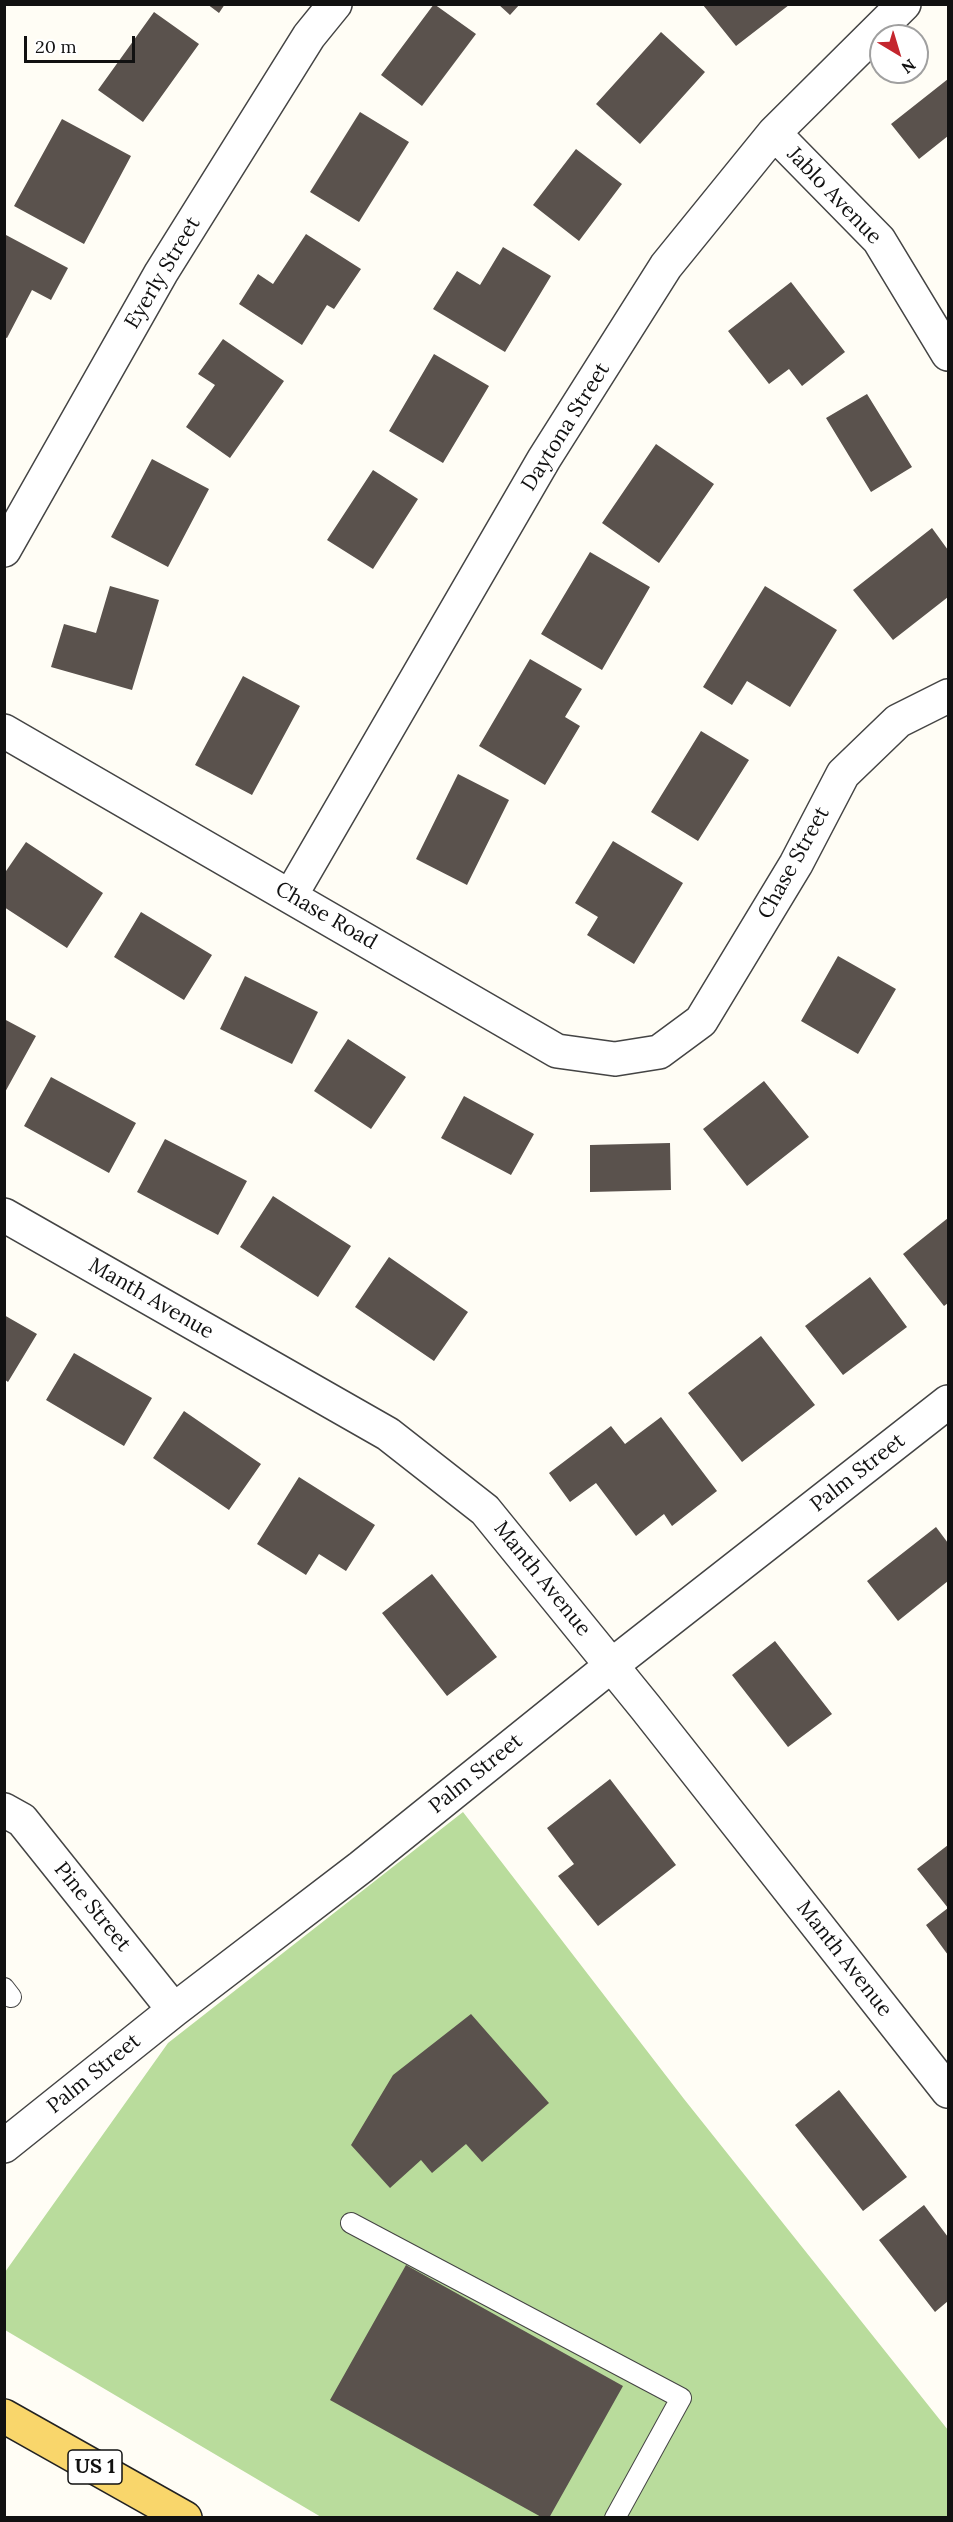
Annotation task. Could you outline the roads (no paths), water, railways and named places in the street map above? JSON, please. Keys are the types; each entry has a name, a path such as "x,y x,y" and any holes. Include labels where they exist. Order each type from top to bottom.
{"main road":[{"name":"US 1","path":"4,2416 185,2517"}],"street":[{"name":"Eyerly Street","path":"4,550 161,273 309,36 334,4"},
{"name":"Daytona Street","path":"291,895 544,459 666,266 774,133 904,4"},
{"name":"Jablo Avenue","path":"774,133 879,240 948,354"},
{"name":"Chase Street","path":"659,1052 700,1021 796,864 843,774 898,721 948,696"},
{"name":"Chase Road","path":"4,731 557,1051 615,1059 659,1052"},
{"name":"Manth Avenue","path":"4,1215 388,1434 485,1510 612,1665 948,2091"},
{"name":"Palm Street","path":"4,2146 174,2010 361,1867 612,1665 945,1410"},
{"name":"Pine Street","path":"4,1810 22,1820 174,2010"}],"lane":[{"path":"351,2223 681,2398 615,2517"}]}
